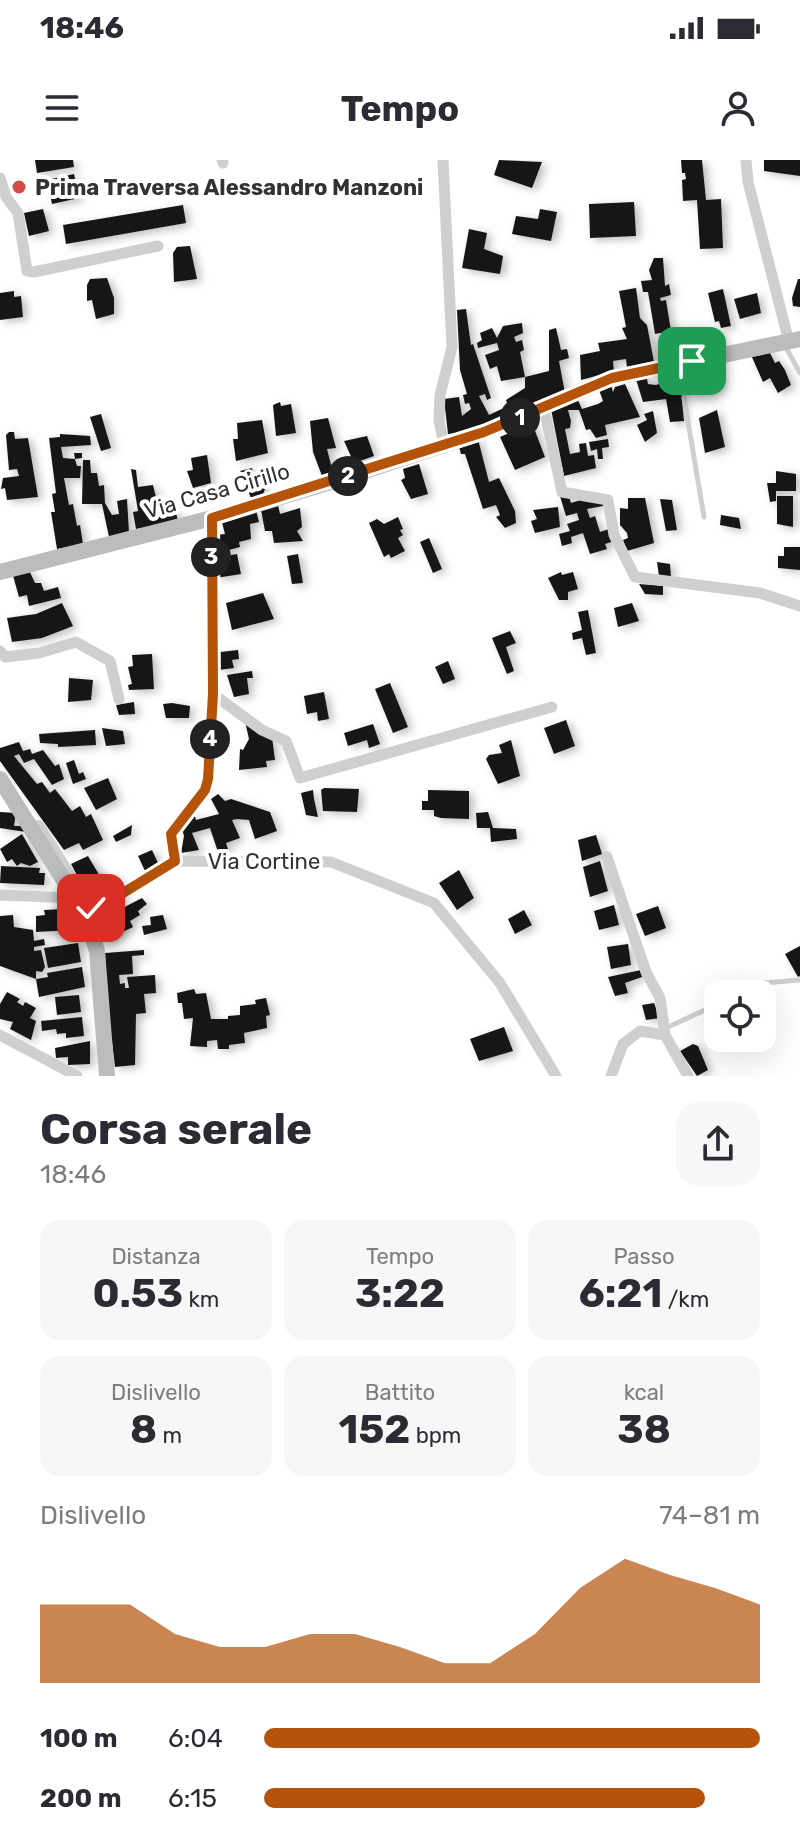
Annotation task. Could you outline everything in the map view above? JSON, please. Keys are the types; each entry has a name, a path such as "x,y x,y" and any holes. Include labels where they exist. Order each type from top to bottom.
{"street":[{"path":"443,160 452,347 440,395 439,421 444,445"},
{"path":"746,160 748,182 791,341"},
{"path":"0,178 6,197 18,213 27,271 158,246"},
{"name":"Via Casa Cirillo","path":"0,572 212,518 444,445 544,408 612,378 791,341"},
{"path":"544,408 562,492 608,500 614,535 635,577 760,593 800,606"},
{"path":"175,861 171,834 205,790 208,779 213,694 212,518"},
{"path":"0,651 5,657 39,653 76,642 110,661 119,699"},
{"path":"213,694 262,730 286,741 300,778 552,707"},
{"path":"0,779 85,914 97,951 107,1076"},
{"name":"Via Cortine","path":"28,824 39,826 91,908 110,901 175,861 331,862 434,903 500,983 556,1076"},
{"path":"607,857 646,972 660,998 665,1032 688,1076"},
{"path":"0,895 75,898"},
{"path":"611,1076 623,1044 632,1035 640,1031 665,1032"},
{"path":"0,1035 77,1076"}],"lane":[{"path":"791,341 800,373"},
{"path":"692,361 684,398 704,517"},
{"path":"776,982 800,980"},
{"path":"665,1032 704,1011"}],"building":[{"path":"35,160 73,160 74,167 37,173"},
{"path":"499,160 542,162 532,188 494,175"},
{"path":"681,160 702,160 706,200 721,199 723,248 700,249 697,200 683,201 682,180 686,179"},
{"path":"764,160 800,160 800,176 764,171"},
{"path":"74,174 79,198 52,204 47,180"},
{"path":"634,202 636,236 590,238 589,204"},
{"path":"183,205 186,223 66,244 63,225"},
{"path":"43,209 49,231 29,236 24,213"},
{"path":"540,209 557,212 551,241 512,234 516,216 538,219"},
{"path":"469,229 487,233 484,249 503,256 500,274 462,268"},
{"path":"190,246 197,279 174,282 173,253 177,247"},
{"path":"654,258 663,258 665,286 669,284 671,295 660,298 661,301 666,300 671,331 655,334 648,292 643,292 641,281 652,280 649,270"},
{"path":"107,278 114,298 114,314 96,319 92,300 87,301 87,285 90,279"},
{"path":"798,279 800,307 793,306 792,298"},
{"path":"636,288 640,318 647,325 654,362 627,368 626,359 613,361 614,371 581,380 580,355 600,351 598,343 627,339 622,328 626,327 619,291"},
{"path":"723,289 731,326 721,328 719,321 715,322 708,293"},
{"path":"14,291 14,297 21,296 23,317 0,320 0,293"},
{"path":"757,293 761,313 740,319 734,299"},
{"path":"466,309 471,345 491,398 487,400 485,394 479,396 489,415 508,406 506,400 525,388 525,377 549,371 549,330 556,328 561,350 567,349 569,358 559,361 565,393 467,432 448,434 444,399 459,397 462,416 471,409 469,403 465,404 463,395 467,394 460,370 457,310"},
{"path":"522,323 523,333 514,337 516,342 522,340 524,350 520,352 525,377 501,381 497,366 490,369 485,355 499,350 497,343 478,348 477,343 482,340 480,333 492,328 497,338 503,326"},
{"path":"688,332 690,339 718,333 719,339 714,340 717,355 698,357 696,351 680,354 682,360 662,363 658,343 677,341 675,335"},
{"path":"768,349 775,363 779,361 785,370 791,385 778,393 770,378 763,382 751,355"},
{"path":"705,365 706,375 718,373 719,385 697,388 694,366"},
{"path":"679,371 684,421 670,422 666,399 643,402 635,376 646,374 648,384 656,385 662,383 660,373"},
{"path":"625,384 640,417 605,425 607,435 596,438 590,429 586,430 579,410 568,410 570,428 565,429 570,454 580,452 579,444 586,443 588,456 594,455 596,468 564,476 551,409 577,398 582,409 598,404 603,401 599,390 611,385 613,392 615,387"},
{"path":"280,402 281,406 291,404 296,433 276,436 273,405"},
{"path":"717,410 725,447 705,453 699,418"},
{"path":"653,411 657,433 645,442 637,425 647,420 644,414"},
{"path":"101,414 111,448 101,451 90,417"},
{"path":"328,418 336,448 327,449 333,473 322,476 313,452 310,421"},
{"path":"262,420 268,453 236,461 233,439 238,439 237,423"},
{"path":"532,423 545,457 515,470 500,437"},
{"path":"14,432 15,439 28,438 38,497 7,500 5,488 1,489 3,478 19,476 17,469 9,470 6,435"},
{"path":"60,434 90,436 91,445 61,447 63,458 75,459 77,466 81,466 80,478 64,478 69,505 73,504 83,544 57,549 51,512 55,512 52,494 56,493 49,438 60,437"},
{"path":"367,436 374,456 354,463 344,441"},
{"path":"478,439 489,482 499,478 515,511 516,523 505,528 496,517 500,515 496,505 483,509 465,454 461,454 458,443"},
{"path":"608,439 609,447 602,448 603,459 598,459 597,449 591,451 589,442"},
{"path":"74,453 82,453 82,458 75,459"},
{"path":"207,455 211,483 193,488 187,471 193,470 191,458"},
{"path":"83,460 90,460 91,473 97,473 99,486 104,485 105,503 112,515 119,514 117,501 127,499 129,533 109,537 102,504 82,504"},
{"path":"419,464 428,494 411,499 401,480 405,478 403,469"},
{"path":"252,468 255,483 261,482 265,489 263,494 251,498 240,471"},
{"path":"131,469 136,470 138,487 153,485 160,514 175,509 178,521 136,529 133,512 138,511"},
{"path":"776,471 796,474 796,491 776,491 776,501 770,502 767,483 776,483"},
{"path":"559,493 569,496 571,503 587,498 603,501 603,506 587,509 590,518 595,516 600,532 609,529 614,541 605,544 607,549 590,554 583,533 571,537 572,543 562,546 559,534 570,531 567,524 579,520 577,513 566,516"},
{"path":"777,496 793,496 793,527 777,524"},
{"path":"628,498 645,498 654,543 627,551 623,540 628,538 620,525 620,508 628,509"},
{"path":"660,499 672,500 677,530 666,531"},
{"path":"278,505 280,514 300,508 302,527 297,531 303,541 274,543 272,531 265,531 261,510"},
{"path":"558,507 560,527 535,533 531,521 537,519 533,510"},
{"path":"256,510 259,522 250,524 251,539 239,542 240,547 229,550 230,553 217,554 215,535 225,534 221,519"},
{"path":"721,515 739,518 741,529 720,525"},
{"path":"398,517 403,535 398,538 405,551 391,558 389,554 384,557 369,523 377,519 384,524"},
{"path":"429,538 442,569 433,573 420,542"},
{"path":"784,547 800,547 800,570 778,568 778,556 784,556"},
{"path":"237,554 241,574 216,578 215,558"},
{"path":"298,554 303,583 292,584 287,556"},
{"path":"657,562 670,564 671,577 659,576"},
{"path":"28,568 35,583 41,583 44,591 58,587 61,598 29,606 27,595 19,597 12,572"},
{"path":"561,572 562,575 573,572 578,589 568,592 568,600 559,600 548,578"},
{"path":"639,584 663,586 663,595 645,594"},
{"path":"263,593 274,619 232,630 226,603"},
{"path":"62,603 73,626 42,638 12,642 7,618 36,614"},
{"path":"632,603 639,621 618,627 614,608"},
{"path":"588,610 596,653 586,655 582,638 573,640 572,633 582,630 578,612"},
{"path":"510,631 516,643 506,647 514,671 507,674 492,638"},
{"path":"238,650 239,659 232,660 234,668 219,670 220,652"},
{"path":"152,654 154,689 129,690 128,685 132,684 128,667 133,666 132,655"},
{"path":"448,661 455,679 443,684 435,667"},
{"path":"252,671 253,678 247,678 249,694 234,697 227,675"},
{"path":"69,678 93,680 91,700 68,702"},
{"path":"390,683 408,727 393,733 375,689"},
{"path":"324,692 329,719 318,721 317,712 307,714 304,696"},
{"path":"134,702 135,714 119,715 116,705"},
{"path":"163,704 190,706 189,718 166,718"},
{"path":"244,717 260,735 272,737 275,760 266,761 267,767 239,770 240,749 243,750 249,739"},
{"path":"566,720 575,746 554,754 544,728"},
{"path":"373,724 380,744 369,748 367,740 348,746 344,733"},
{"path":"102,728 123,731 125,744 106,746"},
{"path":"95,730 96,745 58,747 58,744 40,743 39,734"},
{"path":"511,740 520,776 498,784 486,759 489,755 502,753 499,745"},
{"path":"19,742 23,751 30,749 32,754 43,750 55,766 59,764 64,779 52,785 34,759 24,763 19,754 14,756 37,784 42,782 50,793 55,789 72,811 80,806 86,817 91,814 103,840 83,850 79,843 64,850 0,761 0,748"},
{"path":"74,760 79,774 83,772 86,779 73,784 66,763"},
{"path":"108,778 117,799 96,810 84,788"},
{"path":"359,789 357,812 323,811 321,790"},
{"path":"313,790 318,817 306,815 301,793"},
{"path":"428,790 469,791 469,819 441,818 434,816 434,810 422,810 422,801 428,801"},
{"path":"218,794 225,801 231,799 270,812 277,831 255,839 249,820 232,820 240,838 226,843 228,849 218,852 210,828 192,833 199,850 181,853 184,836 181,825 194,813 196,820 219,814 211,799"},
{"path":"0,812 16,813 14,826 22,826 26,832 0,828"},
{"path":"488,812 493,828 516,829 517,839 491,842 490,828 477,828 476,813"},
{"path":"132,825 131,835 116,842 113,836"},
{"path":"22,834 38,862 30,866 21,863 17,866 12,859 7,862 0,849"},
{"path":"596,835 602,854 582,861 578,840"},
{"path":"152,850 159,865 146,873 138,856"},
{"path":"88,856 111,895 94,903 84,880 80,881 71,864"},
{"path":"600,861 608,891 590,897 583,867"},
{"path":"1,866 40,868 39,873 45,873 44,885 0,883"},
{"path":"459,870 474,898 457,910 439,883"},
{"path":"142,898 147,904 138,911 140,915 130,921 133,927 106,940 92,912 105,906 109,915"},
{"path":"614,905 619,925 599,930 594,911"},
{"path":"658,906 666,928 645,936 636,914"},
{"path":"64,909 71,930 36,932 36,916 45,915 44,910"},
{"path":"524,910 532,925 515,934 508,919"},
{"path":"13,915 14,927 33,930 34,941 44,939 45,945 34,947 34,951 41,950 45,967 42,972 36,971 36,979 0,966 0,916"},
{"path":"163,915 167,929 144,935 142,926 151,925 150,917"},
{"path":"78,943 81,962 48,968 44,948"},
{"path":"628,944 631,965 611,969 607,947"},
{"path":"800,946 800,976 798,977 785,954"},
{"path":"144,950 144,955 132,956 133,974 119,975 120,984 125,983 125,988 129,988 127,977 155,975 156,993 144,994 146,1013 136,1014 135,1065 115,1067 112,1042 109,1042 105,953"},
{"path":"82,967 85,987 39,997 36,979 48,977 47,973"},
{"path":"641,970 642,977 625,983 628,993 615,996 608,977"},
{"path":"194,989 196,994 206,993 211,1019 240,1015 240,1006 256,1004 255,1000 266,998 270,1015 266,1016 267,1028 244,1033 245,1043 229,1045 229,1049 218,1049 217,1040 207,1041 207,1047 190,1046 193,1018 184,1019 177,993"},
{"path":"7,992 20,999 17,1002 23,1006 25,1002 36,1008 30,1018 36,1021 31,1040 10,1029 13,1022 0,1019 0,1004"},
{"path":"79,995 81,1012 57,1015 55,997"},
{"path":"654,1003 660,1018 646,1020 642,1005"},
{"path":"82,1017 84,1036 66,1038 66,1033 57,1034 56,1029 42,1031 41,1021"},
{"path":"504,1027 513,1051 479,1061 470,1039"},
{"path":"90,1041 90,1064 68,1065 68,1057 56,1058 55,1048"},
{"path":"693,1044 698,1046 708,1070 697,1076 680,1051"}],"place":[{"name":"Prima Traversa Alessandro Manzoni","path":"19,187"}],"route":[{"path":"91,908 110,901 175,861 169,843 174,826 205,790 213,694 210,629 212,518 484,432 552,406 612,378 692,361"}]}
